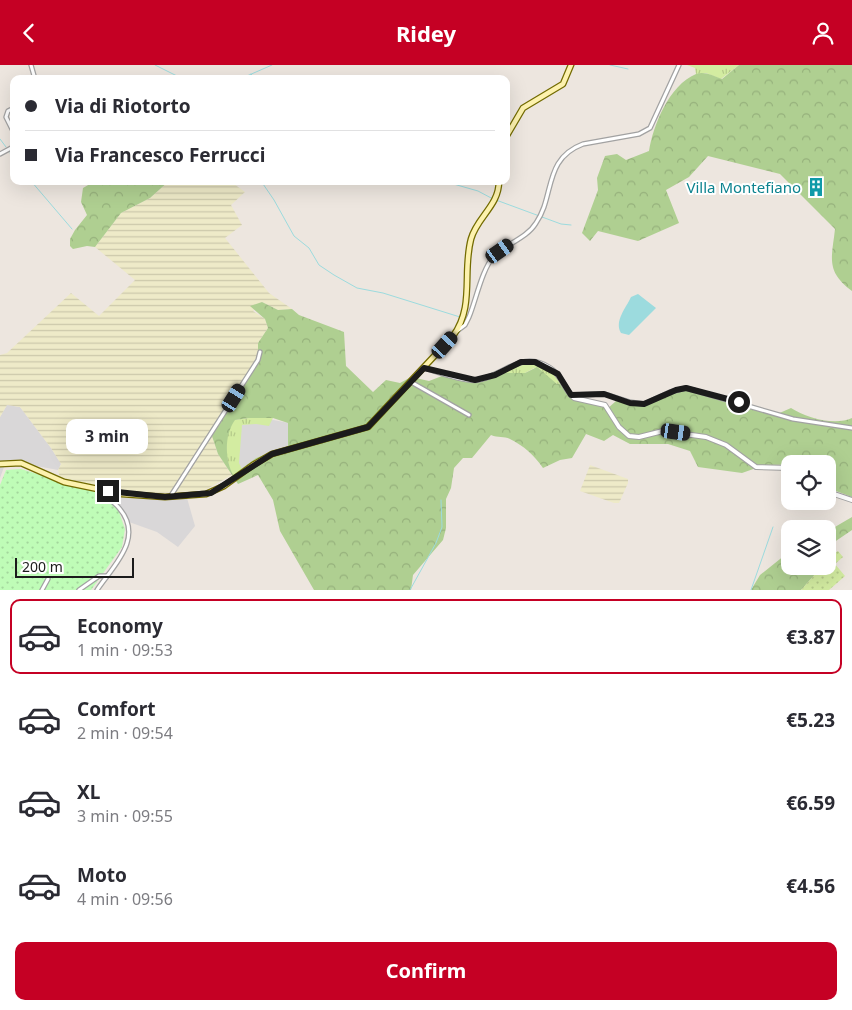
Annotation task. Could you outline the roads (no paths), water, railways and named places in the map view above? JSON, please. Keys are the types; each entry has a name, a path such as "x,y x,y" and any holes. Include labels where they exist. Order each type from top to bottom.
{"main road":[{"path":"510,130 523,109 563,85 571,65"},
{"path":"0,464 21,463 64,482 99,489 120,493 170,497 211,493 272,454 363,430 374,422 456,332 467,303 466,262 471,237 480,219 496,200 498,185"}],"street":[{"path":"456,332 465,325 470,317 490,261 500,251 532,228 540,216 554,172 566,155 583,144 639,134 650,128 679,65"},
{"path":"10,110 6,117 10,125"},
{"path":"170,497 258,361 260,352"},
{"path":"424,368 475,380 495,375 521,362 535,362 558,374 571,395 581,400 605,405 619,427 629,436 639,437 663,431 706,437 726,445 756,467 781,468"},
{"path":"411,382 468,415"},
{"path":"571,395 604,394 630,403 644,404 676,390 686,388 798,420 852,428"},
{"path":"96,590 124,552 128,531 118,507 99,489"},
{"path":"836,495 852,500"},
{"path":"79,590 99,576 107,575"},
{"path":"42,590 48,579"}],"water":[{"path":"638,294 656,308 629,335 621,333 619,328 620,319 631,297"}],"waterway":[{"path":"155,65 175,75"},
{"path":"249,75 272,65"},
{"path":"610,65 628,69"},
{"path":"0,139 6,147"},
{"path":"34,185 72,229"},
{"path":"264,185 294,236 309,248 319,265 357,288 383,293 460,317"},
{"path":"457,185 478,191 493,199"},
{"path":"496,200 561,224 571,225"},
{"path":"410,590 436,543 442,527 441,500"},
{"path":"751,590 773,527"}],"place":[{"name":"Villa Montefiano","path":"816,187"}]}
